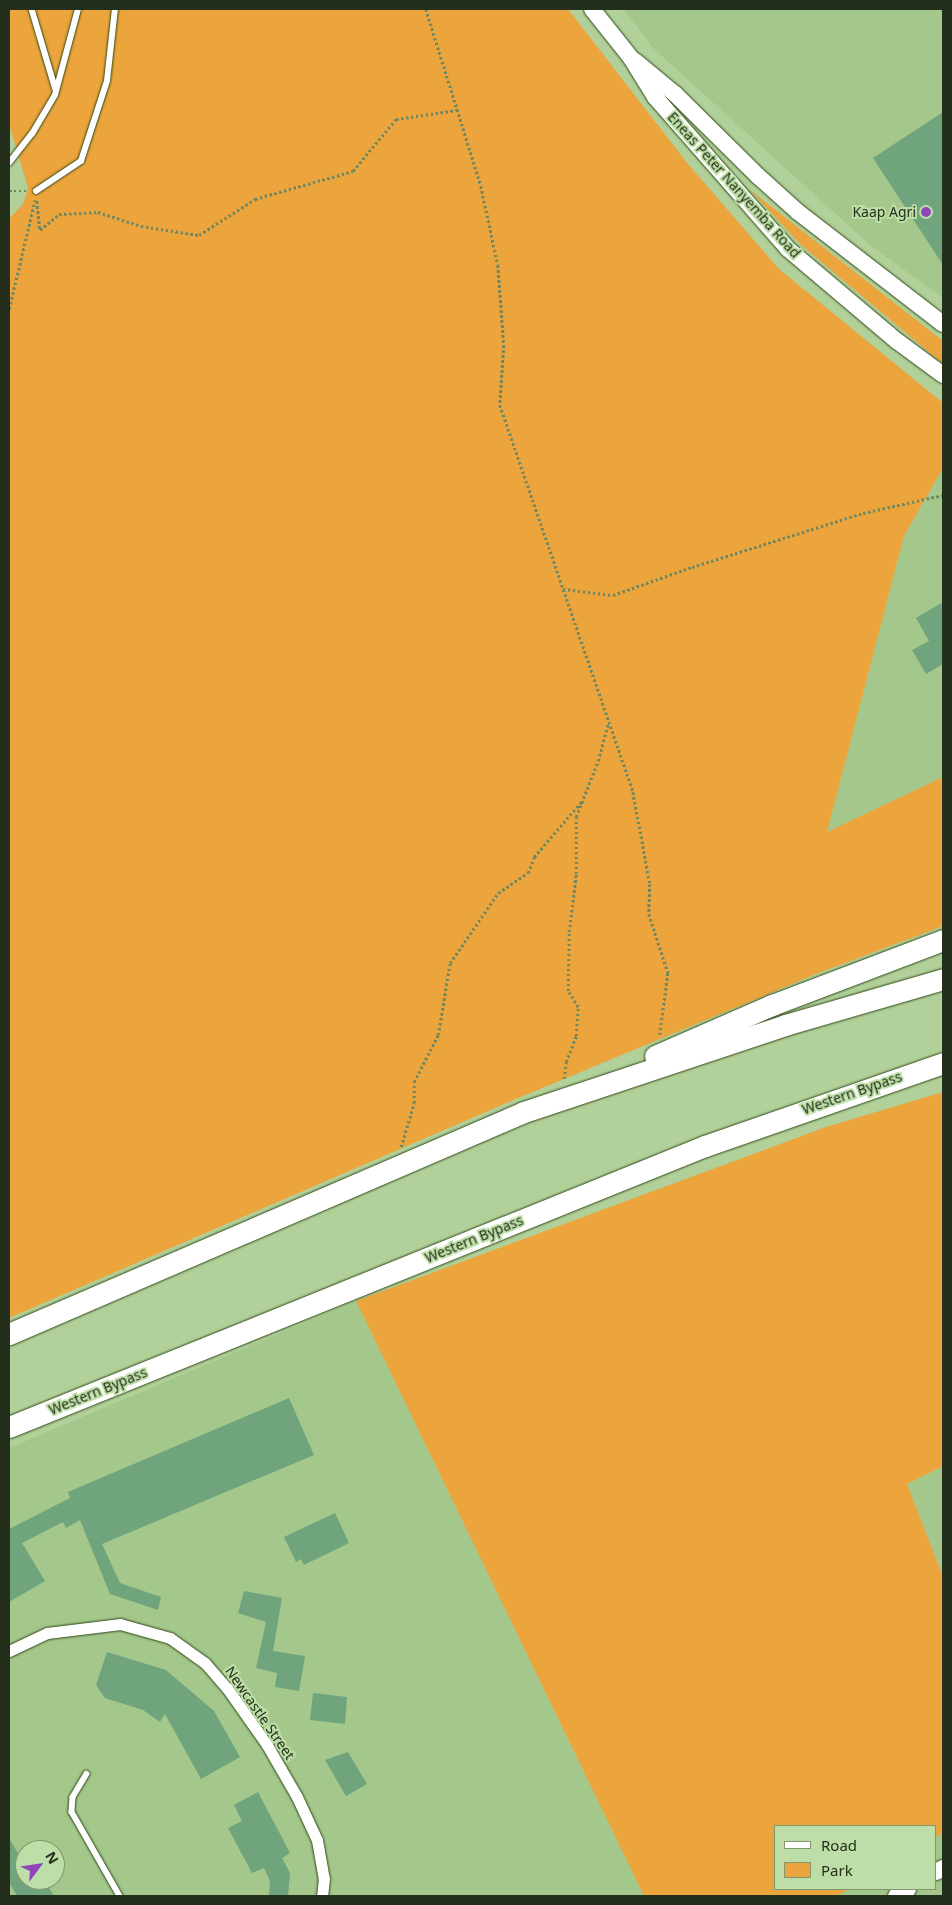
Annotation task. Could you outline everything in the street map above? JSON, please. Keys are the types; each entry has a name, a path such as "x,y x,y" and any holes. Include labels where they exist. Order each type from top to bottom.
{"highway":[{"path":"9,1334 772,1005 943,940"},
{"path":"524,1112 785,1025 943,979"},
{"name":"Western Bypass","path":"9,1428 705,1146 837,1097 943,1063"},
{"path":"837,1097 943,1075"}],"main road":[{"name":"Eneas Peter Nanyemba Road","path":"592,9 631,58 655,97 794,254 897,342 943,375"},
{"name":"Eneas Peter Nanyemba Road","path":"631,58 650,70 758,176 798,212 943,324"}],"street":[{"name":"Newcastle Street","path":"9,1651 47,1634 120,1624 170,1638 205,1662 228,1688 267,1745 296,1797 317,1840 324,1878 322,1896"}],"lane":[{"path":"32,9 56,90"},
{"path":"9,164 32,134 56,90 78,9"},
{"path":"36,192 81,161 107,81 115,9"},
{"path":"87,1774 73,1797 72,1812 120,1896"}],"path":[{"path":"426,9 481,186 498,265 504,345 500,405 633,792 650,884 649,914 668,973 658,1054"},
{"path":"36,192 40,230 59,214 98,212 140,226 198,235 254,199 353,171 396,119 458,110"},
{"path":"9,191 36,192"},
{"path":"9,309 36,192"},
{"path":"563,588 613,595 692,567 863,514 943,495"},
{"path":"563,1096 566,1062 576,1036 578,1007 568,990 568,953 576,874 576,818 609,722"},
{"path":"396,1168 414,1103 414,1082 438,1035 450,963 498,893 528,873 534,857 582,801"}],"shaded area":[{"path":"623,9 943,9 943,298 870,245 655,50"},
{"path":"943,468 943,777 827,832 904,536"},
{"path":"356,1301 644,1896 9,1896 9,1448"},
{"path":"943,1466 943,1577 907,1484"},
{"path":"943,1832 943,1896 837,1896 847,1890 937,1890 937,1836"}],"green space":[{"path":"9,9 568,9 688,164 779,269 943,403 943,468 904,536 827,832 943,777 943,926 816,974 516,1099 9,1318 9,219 23,204 28,188 9,124"},
{"path":"749,189 943,341 943,364 800,244"},
{"path":"943,1092 943,1466 907,1484 943,1577 943,1832 937,1836 937,1825 774,1825 774,1890 847,1890 837,1896 644,1896 356,1301 826,1127"}],"building":[{"name":"Kaap Agri","path":"943,112 943,265 873,158"},
{"path":"943,602 943,664 926,674 912,650 929,641 916,618"},
{"path":"289,1398 314,1455 102,1544 120,1583 161,1597 158,1610 110,1594 80,1520 66,1528 63,1522 22,1543 45,1581 9,1602 9,1529 70,1498 68,1492"},
{"path":"335,1513 349,1543 304,1565 301,1559 296,1562 284,1537"},
{"path":"244,1591 282,1598 273,1651 305,1656 299,1691 275,1687 277,1673 256,1668 266,1622 238,1613"},
{"path":"107,1652 166,1670 214,1711 240,1757 201,1779 165,1714 160,1722 143,1710 105,1698 96,1685"},
{"path":"313,1693 347,1697 345,1724 310,1720"},
{"path":"348,1752 367,1784 346,1796 325,1760"},
{"path":"258,1792 290,1853 282,1858 290,1873 288,1896 269,1896 270,1881 264,1868 252,1873 228,1828 242,1821 234,1805"},
{"path":"9,1838 15,1848 15,1890 50,1890 54,1896 17,1896 9,1882"}],"place":[{"name":"Kaap Agri","path":"926,212"}]}
